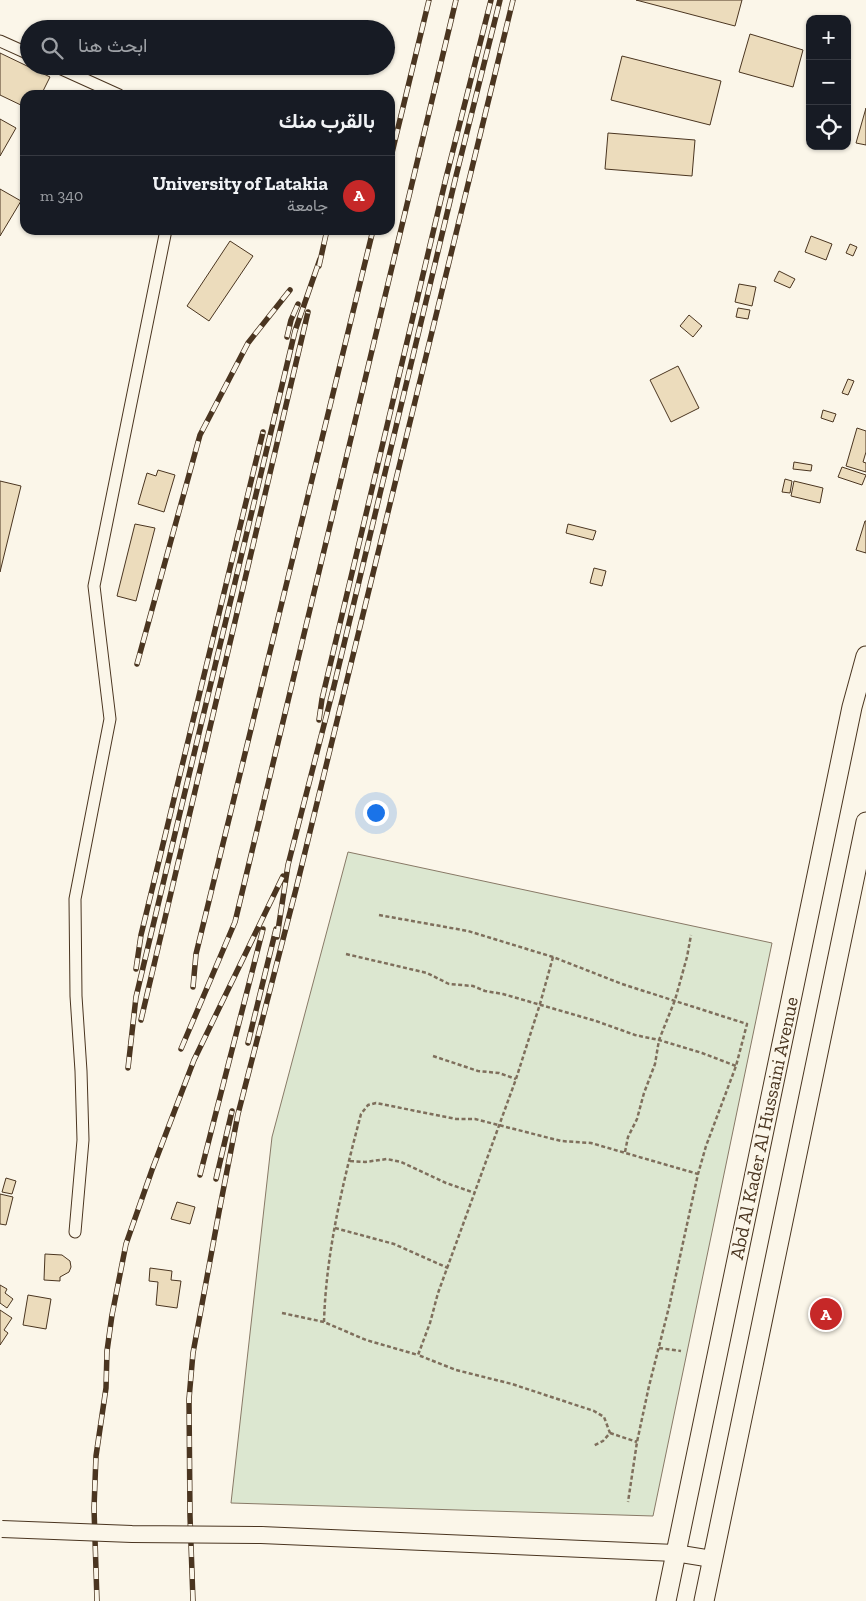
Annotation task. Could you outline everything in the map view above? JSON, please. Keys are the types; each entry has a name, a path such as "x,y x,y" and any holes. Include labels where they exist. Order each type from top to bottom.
{"main road":[{"name":"Abd Al Kader Al Hussaini Avenue","path":"666,1601 850,717 866,656"},
{"name":"Abd Al Kader Al Hussaini Avenue","path":"704,1601 866,822"}],"street":[{"path":"0,41 20,50"},
{"path":"75,75 108,90"},
{"path":"75,1232 83,1140 82,1079 76,996 75,899 110,719 94,586 165,235"},
{"path":"1,1529 132,1534 261,1535 675,1553 712,1559"}],"path":[{"path":"379,915 468,931 553,956 622,984 747,1024 736,1066 706,1146 698,1174 637,1442 628,1502"},
{"path":"624,1152 628,1137 638,1119 644,1093 655,1064 659,1040 675,1000 687,957 690,935"},
{"path":"346,954 426,973 449,984 473,986 485,991 596,1020 635,1035 702,1053 736,1066"},
{"path":"418,1355 430,1323 438,1293 516,1079 553,956"},
{"path":"432,1056 478,1071 499,1073 516,1079"},
{"path":"324,1322 327,1268 342,1190 362,1114 368,1105 376,1103 456,1119 475,1119 561,1141 591,1143 698,1174"},
{"path":"350,1161 365,1162 387,1159 400,1162 446,1183 476,1193"},
{"path":"335,1228 394,1244 448,1268"},
{"path":"282,1313 324,1322 366,1340 418,1355 456,1370 512,1384 594,1411 604,1418 610,1434"},
{"path":"659,1348 681,1352"},
{"path":"610,1434 637,1442"},
{"path":"593,1446 603,1441 610,1434"}],"green space":[{"path":"348,852 772,943 653,1516 231,1503 272,1137"}],"building":[{"path":"636,0 742,0 735,26"},
{"path":"750,34 803,50 793,87 739,72"},
{"path":"0,53 20,63 20,75 46,75 50,77 44,90 20,90 20,105 0,95"},
{"path":"622,56 721,81 710,125 611,100"},
{"path":"866,108 866,145 856,143"},
{"path":"0,119 16,128 0,156"},
{"path":"608,133 695,140 692,176 605,169"},
{"path":"0,189 20,200 20,203 0,236"},
{"path":"811,236 832,244 826,260 805,252"},
{"path":"230,241 253,256 209,321 187,306"},
{"path":"850,244 857,247 853,256 846,253"},
{"path":"779,271 795,279 790,288 774,281"},
{"path":"739,284 756,287 752,306 735,302"},
{"path":"738,308 750,310 748,319 736,317"},
{"path":"689,315 702,326 693,337 680,326"},
{"path":"678,366 699,408 671,422 650,380"},
{"path":"848,379 854,381 848,395 842,393"},
{"path":"823,410 836,414 833,422 821,418"},
{"path":"857,428 866,431 866,452 863,462 866,463 866,472 846,466"},
{"path":"794,462 812,465 811,471 793,469"},
{"path":"842,467 866,475 862,485 838,477"},
{"path":"158,470 175,475 164,512 138,504 147,473 156,476"},
{"path":"785,479 792,481 790,493 782,492"},
{"path":"0,481 21,486 0,572"},
{"path":"794,481 823,488 820,503 791,496"},
{"path":"866,521 866,553 856,550"},
{"path":"135,524 155,528 136,601 117,596"},
{"path":"568,524 596,531 593,540 566,533"},
{"path":"594,568 606,571 602,586 590,583"},
{"path":"6,1178 16,1181 12,1194 2,1192"},
{"path":"0,1194 13,1197 6,1225 0,1224"},
{"path":"177,1202 195,1207 190,1224 171,1219"},
{"path":"45,1254 62,1255 70,1261 71,1267 69,1272 60,1277 60,1281 44,1280"},
{"path":"150,1268 172,1271 171,1280 181,1281 177,1308 156,1305 158,1282 149,1281"},
{"path":"0,1285 7,1289 5,1293 13,1299 7,1308 0,1303"},
{"path":"28,1295 51,1299 46,1329 23,1325"},
{"path":"0,1310 12,1318 4,1330 8,1333 0,1345"}],"railway":[{"path":"395,140 429,0"},
{"path":"181,1049 235,922 456,0"},
{"path":"319,720 322,699 446,178 491,0"},
{"path":"277,937 288,865 334,686 500,0"},
{"path":"193,1601 189,1399 193,1353 238,1114 296,889 513,0"},
{"path":"319,266 326,235"},
{"path":"193,987 196,954 372,235"},
{"path":"128,1068 136,997 295,331 320,259"},
{"path":"137,664 200,435 248,343 290,290"},
{"path":"287,337 291,320 298,304"},
{"path":"141,1020 308,312"},
{"path":"136,969 141,935 263,432"},
{"path":"97,1601 94,1508 96,1456 106,1388 107,1351 112,1315 126,1244 194,1060 283,876"},
{"path":"200,1175 263,929"},
{"path":"248,1043 276,929"},
{"path":"216,1179 232,1111"}],"place":[{"name":"University of Latakia","path":"826,1314"}]}
